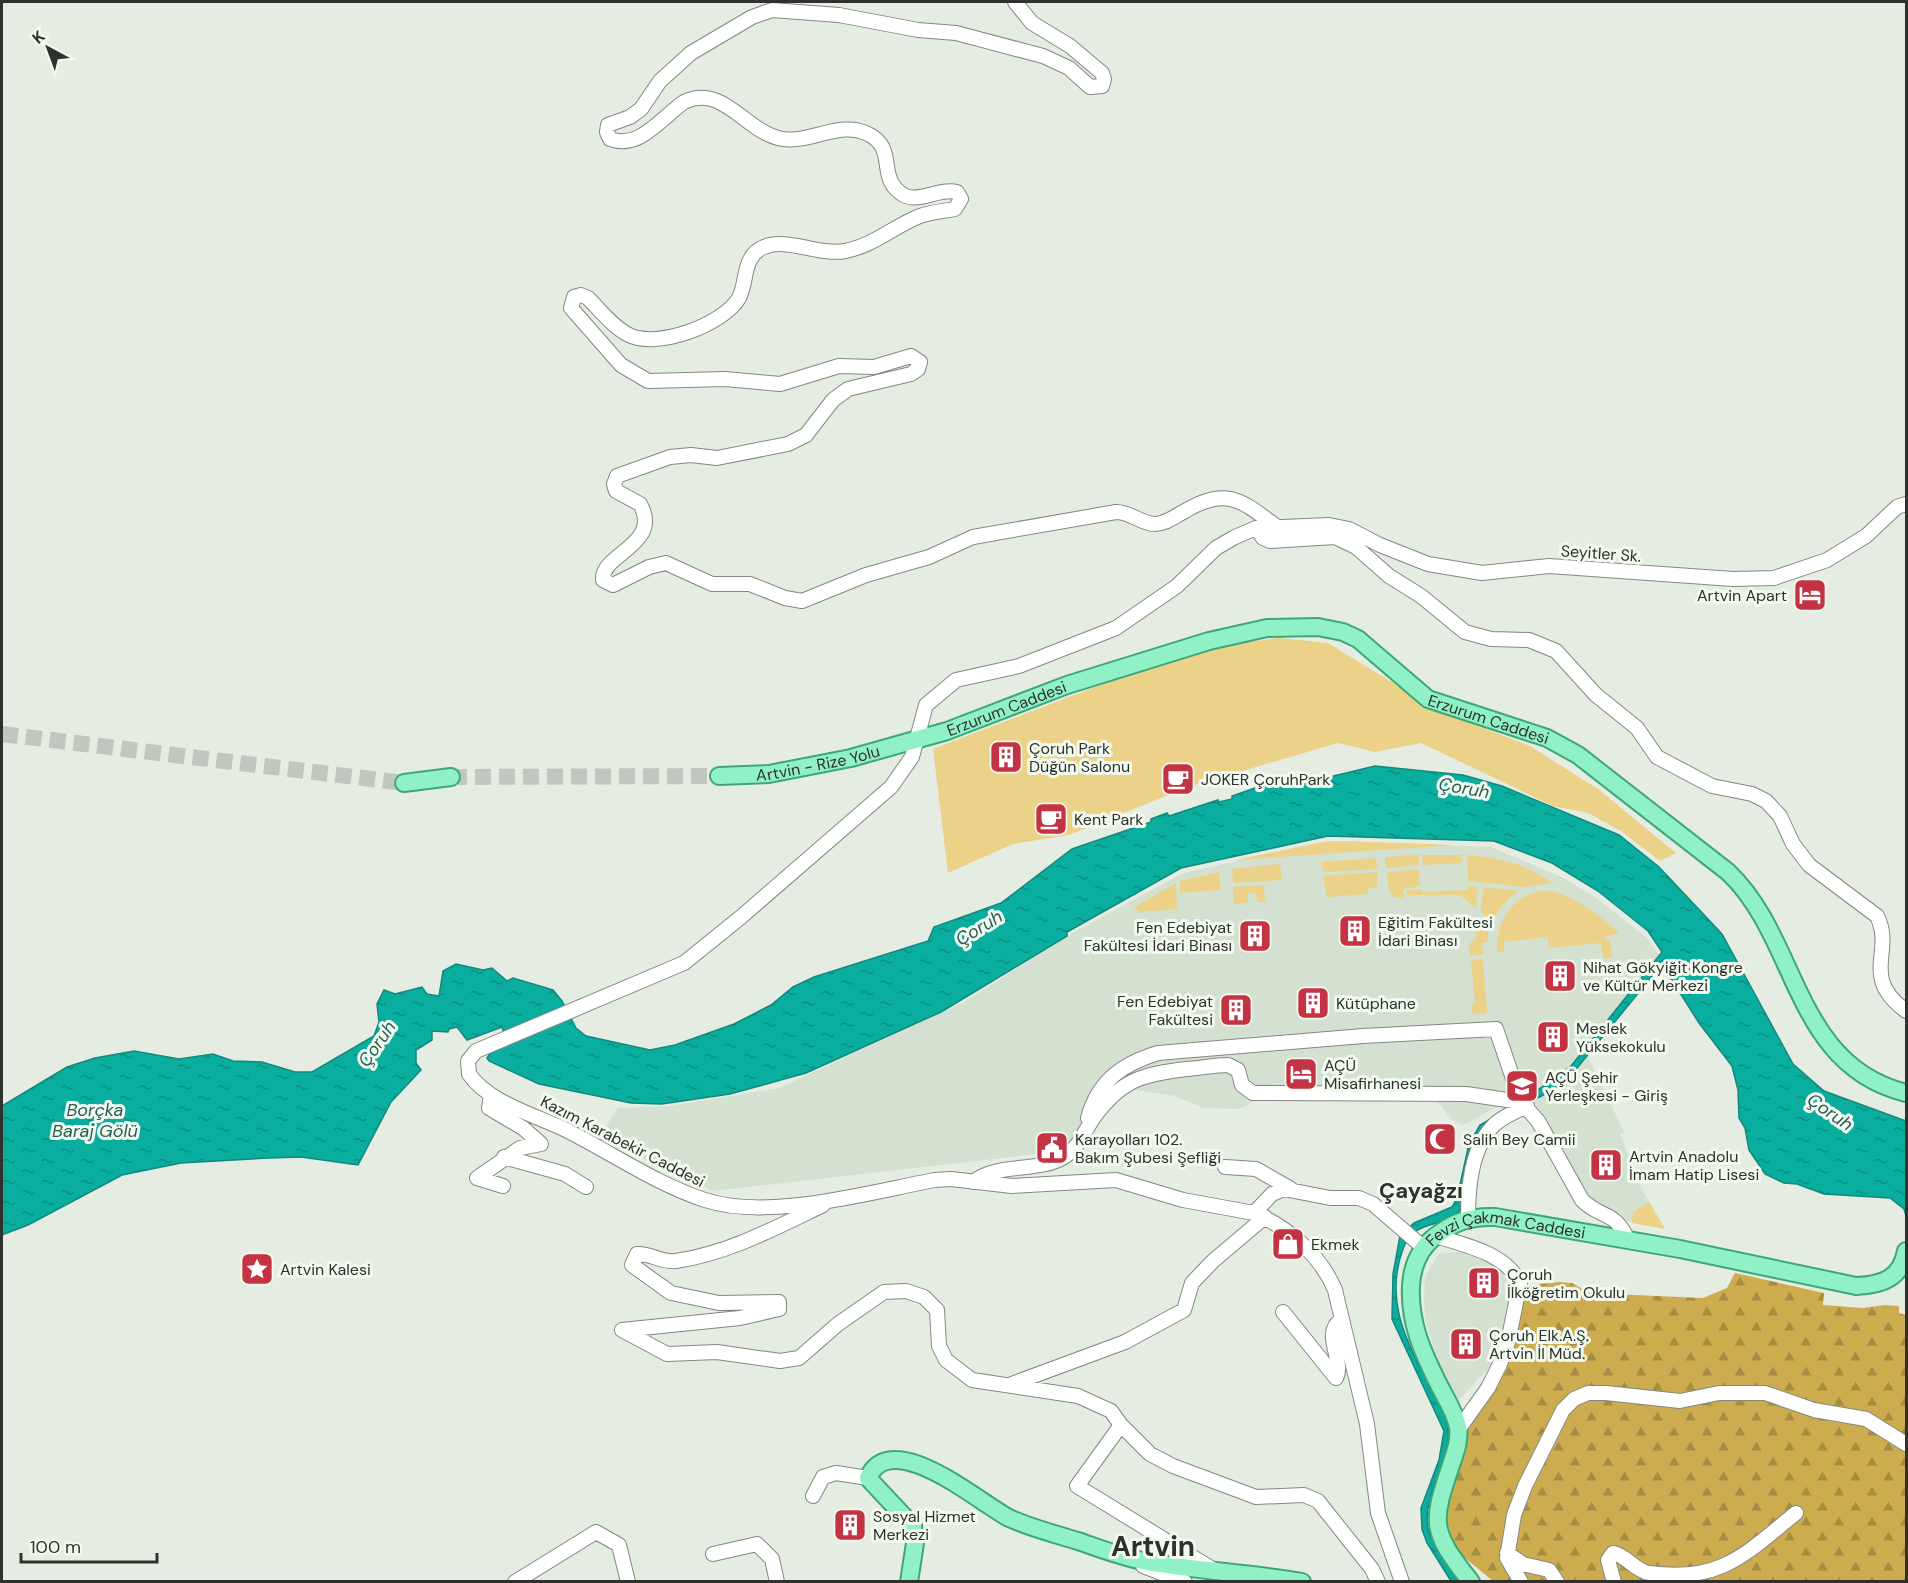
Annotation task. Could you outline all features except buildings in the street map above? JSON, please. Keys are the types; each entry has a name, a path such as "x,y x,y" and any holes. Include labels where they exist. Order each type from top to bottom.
{"main road":[{"name":"Erzurum Caddesi","path":"917,740 1066,685 1230,635 1267,628 1303,626 1342,632 1358,639 1428,699 1547,738 1578,754 1728,872 1748,892 1804,1005 1827,1041 1860,1071 1906,1093"},
{"name":"Artvin - Rize Yolu","path":"719,776 769,774 917,740"},
{"path":"404,783 451,777"},
{"name":"Fevzi Çakmak Caddesi","path":"1458,1430 1453,1413 1424,1354 1412,1316 1413,1267 1418,1238 1468,1218 1507,1218 1628,1240 1847,1286 1877,1283 1894,1275 1906,1260"},
{"path":"1458,1430 1456,1449 1440,1493 1437,1519 1443,1545 1471,1581"},
{"path":"909,1581 915,1543 913,1526 868,1478 872,1469 884,1461 908,1462 952,1480 1012,1519 1120,1555 1156,1563 1302,1581"}],"street":[{"path":"1013,3 1032,23 1088,59 1104,76 1102,86 1090,87 1069,68 1043,56 956,33 918,30 839,15 772,10 752,17 691,53 660,81 641,109 630,117 608,125 607,132 610,139 632,141 644,135 684,102 708,97 723,103 760,130 779,138 800,139 850,129 868,134 882,146 886,154 891,183 903,195 919,198 954,191 961,199 956,209 921,216 859,248 830,253 781,244 765,247 748,262 738,298 723,316 713,322 659,339 638,338 628,334 588,298 581,295 574,297 571,308 613,357 629,372 648,381 725,379 771,384 787,382 839,366 874,367 911,356 920,362 918,369 911,374 856,386 839,394 813,427 788,444 717,458 677,456 617,477 614,484 616,491 640,504 645,520 638,539 606,569 603,580 613,585 649,567 666,563 712,584 750,584 794,601 802,600 866,575 921,559 973,537 1116,512 1126,512 1147,523 1156,524 1167,521 1211,497 1227,498 1252,509 1280,529"},
{"name":"Seyitler Sk.","path":"1256,528 1280,529 1329,525 1349,529 1380,545 1428,564 1482,573 1549,566 1733,579 1774,578 1827,560 1866,536 1897,507 1906,504"},
{"path":"1256,528 1260,535 1270,541 1335,537 1362,551 1389,576 1421,596 1465,632 1491,639 1528,639 1550,647 1563,656 1596,695 1637,728 1657,757 1712,786 1752,794 1766,801 1780,816 1793,844 1809,865 1877,916 1882,934 1879,964 1881,981 1906,1011"},
{"name":"Kazım Karabekir Caddesi","path":"1256,528 1216,548 1178,586 1116,628 1019,666 956,680 926,705 908,767 891,787 712,942 670,970 476,1051 468,1061 469,1074 491,1095 706,1201 733,1205 774,1206 834,1200 935,1180 1012,1186 1116,1180 1199,1204 1260,1215 1288,1233 1327,1273 1335,1290 1367,1424 1381,1526 1402,1581"},
{"path":"1084,1132 1102,1084 1129,1065 1158,1053 1363,1036 1496,1029 1524,1104 1582,1200 1593,1209 1617,1220 1628,1240"},
{"path":"973,1182 988,1173 1057,1160 1070,1152 1110,1096 1131,1081 1158,1073 1224,1065 1235,1068 1242,1085 1253,1093 1466,1094 1524,1104"},
{"path":"491,1095 489,1108 523,1128 541,1144 520,1148 504,1156 477,1178 503,1186"},
{"path":"1468,1218 1472,1176 1484,1138 1500,1120 1524,1104"},
{"path":"504,1156 565,1174 586,1187"},
{"path":"1225,1167 1256,1169 1291,1189 1330,1198 1366,1200 1418,1238 1475,1249 1495,1258 1513,1273 1520,1283 1508,1342 1488,1388 1458,1430"},
{"path":"1004,1387 1125,1342 1184,1310 1192,1283 1260,1215 1272,1194 1291,1189"},
{"path":"834,1200 740,1246 674,1262 657,1260 647,1253 637,1254 632,1265 671,1293 719,1303 779,1302 779,1309 740,1318 622,1330 667,1354 717,1352 780,1361 799,1358 838,1324 884,1292 906,1291 924,1297 937,1310 939,1346 946,1360 972,1380 1004,1387 1053,1391 1078,1396 1111,1411 1121,1425 1150,1454 1173,1466 1256,1497 1304,1495 1318,1501 1372,1569 1378,1581"},
{"path":"1283,1312 1336,1378 1340,1366 1333,1334 1335,1326 1341,1320"},
{"path":"1521,1581 1508,1561 1507,1553 1520,1497 1558,1419 1569,1403 1588,1393 1680,1401 1719,1393 1764,1393 1814,1410 1866,1419 1906,1444"},
{"path":"1121,1425 1077,1486 1214,1570"},
{"path":"813,1496 823,1477 829,1475 836,1473 868,1478"},
{"path":"1614,1581 1608,1560 1613,1553 1637,1569 1648,1572 1675,1576 1711,1573 1748,1555 1796,1513"},
{"path":"515,1581 596,1532 619,1545 628,1581"},
{"path":"713,1554 757,1544 772,1559 777,1581"},
{"path":"1507,1553 1522,1564 1549,1570 1557,1581"},
{"path":"1120,1555 1185,1581"}],"shaded area":[{"path":"1279,638 1328,643 1439,711 1530,746 1598,789 1676,853 1660,861 1621,831 1588,813 1553,806 1421,743 1375,752 1338,743 1191,786 1069,835 1013,844 948,873 933,749 1103,684 1217,646"},
{"path":"1328,841 1491,847 1562,877 1595,897 1646,937 1659,955 1571,1066 1528,1097 1497,1107 1463,1125 1451,1119 1437,1101 1427,1095 1255,1101 1239,1109 1203,1108 1175,1096 1114,1087 1063,1151 713,1191 598,1138 618,1108 670,1106 779,1088 964,1002 1067,936 1183,873"},
{"path":"1328,841 1345,841 1455,845 1235,860"},
{"path":"1419,855 1419,865 1386,868 1385,857"},
{"path":"1422,855 1461,855 1462,863 1423,865"},
{"path":"1467,855 1488,857 1523,866 1551,883 1525,887 1468,881"},
{"path":"1376,858 1378,869 1323,872 1322,862"},
{"path":"1280,864 1282,880 1233,883 1232,869"},
{"path":"1419,869 1420,886 1403,889 1404,897 1395,898 1389,892 1387,872"},
{"path":"1219,872 1221,890 1180,893 1180,881"},
{"path":"1378,872 1377,887 1369,888 1367,894 1327,897 1323,876"},
{"path":"1176,883 1177,909 1138,912 1134,907"},
{"path":"1264,885 1265,902 1257,902 1256,893 1248,894 1248,903 1234,904 1233,887"},
{"path":"1468,886 1478,887 1476,908 1460,895 1407,895 1406,891 1467,890"},
{"path":"1483,887 1519,891 1506,901 1491,921 1481,912"},
{"path":"1539,891 1559,893 1569,897 1613,927 1619,934 1605,936 1605,940 1610,940 1612,958 1603,958 1601,943 1549,948 1548,937 1504,942 1504,952 1497,952 1499,931 1506,914 1520,900"},
{"path":"1473,917 1488,932 1488,942 1482,943 1483,955 1470,955 1469,944 1476,938 1475,928 1469,921"},
{"path":"1483,959 1487,1013 1472,1014 1472,1005 1475,1003 1471,960"},
{"path":"1588,1057 1624,1132 1620,1134 1642,1189 1665,1229 1627,1221 1590,1204 1532,1101 1561,1084"},
{"path":"1649,1202 1665,1229 1632,1223 1633,1212"},
{"path":"1471,1252 1497,1266 1517,1289 1497,1359 1458,1401 1439,1364 1426,1323 1424,1300 1425,1277 1438,1254"}],"green space":[{"path":"1735,1273 1824,1293 1823,1305 1863,1308 1899,1306 1899,1313 1906,1315 1906,1581 1493,1581 1454,1549 1448,1535 1445,1504 1465,1433 1507,1364 1524,1289 1529,1285 1559,1282 1572,1283 1589,1293 1703,1298 1727,1288"}],"water":[{"name":"Borçka Baraj Gölü","path":"1375,766 1463,775 1502,786 1619,835 1659,867 1722,934 1793,1064 1824,1091 1906,1121 1906,1216 1904,1209 1890,1198 1824,1194 1797,1184 1784,1183 1765,1174 1749,1150 1745,1128 1739,1118 1738,1090 1732,1066 1699,1023 1668,974 1670,965 1666,959 1569,1078 1549,1092 1490,1123 1460,1210 1446,1220 1422,1228 1408,1239 1398,1269 1396,1288 1397,1306 1407,1340 1447,1424 1447,1449 1433,1489 1427,1518 1432,1539 1458,1581 1451,1581 1427,1543 1422,1529 1421,1508 1439,1460 1444,1431 1392,1319 1393,1274 1400,1236 1414,1223 1452,1207 1457,1198 1469,1144 1480,1125 1528,1097 1571,1066 1662,952 1648,931 1598,891 1552,863 1494,841 1328,836 1181,868 1067,932 1067,936 941,1012 806,1073 730,1094 662,1104 631,1103 539,1084 487,1058 491,1052 508,1044 502,1027 467,1040 457,1027 449,1029 448,1032 432,1031 432,1040 416,1050 416,1063 421,1070 391,1102 358,1165 301,1157 181,1163 122,1175 28,1225 2,1235 2,1106 67,1067 95,1058 134,1051 179,1059 213,1054 233,1061 262,1062 295,1072 312,1072 374,1036 379,1022 377,1004 384,990 395,994 422,987 427,994 439,996 443,971 456,964 483,970 492,968 507,981 513,978 553,990 562,1001 576,1028 586,1036 650,1050 675,1045 734,1024 771,1005 793,987 814,977 928,941 934,927 1001,903 1072,849 1151,822 1151,819 1167,813 1169,816 1218,800 1219,802 1232,799 1232,796 1281,779 1300,784"}],"tunnel":[{"path":"2,734 404,783"},
{"path":"451,777 719,776"}],"place":[{"name":"Artvin Apart","path":"1810,595"},
{"name":"Çoruh Park Düğün Salonu","path":"1006,757"},
{"name":"JOKER ÇoruhPark","path":"1178,779"},
{"name":"Kent Park","path":"1051,819"},
{"name":"Eğitim Fakültesi İdari Binası","path":"1355,931"},
{"name":"Fen Edebiyat Fakültesi İdari Binası","path":"1255,936"},
{"name":"Nihat Gökyiğit Kongre ve Kültür Merkezi","path":"1560,976"},
{"name":"Kütüphane","path":"1313,1003"},
{"name":"Fen Edebiyat Fakültesi","path":"1236,1010"},
{"name":"Meslek Yüksekokulu","path":"1553,1037"},
{"name":"AÇÜ Misafirhanesi","path":"1301,1074"},
{"name":"AÇÜ Şehir Yerleşkesi - Giriş","path":"1522,1086"},
{"name":"Salih Bey Camii","path":"1440,1139"},
{"name":"Karayolları 102. Bakım Şubesi Şefliği","path":"1052,1148"},
{"name":"Artvin Anadolu İmam Hatip Lisesi","path":"1606,1165"},
{"name":"Ekmek","path":"1288,1244"},
{"name":"Artvin Kalesi","path":"257,1269"},
{"name":"Çoruh İlköğretim Okulu","path":"1484,1283"},
{"name":"Çoruh Elk.A.Ş. Artvin İl Müd.","path":"1466,1344"},
{"name":"Sosyal Hizmet Merkezi","path":"850,1525"}],"district":[{"name":"Çayağzı","path":"1421,1190"},
{"name":"Artvin","path":"1153,1546"}],"water label":[{"name":"Çoruh","path":"1464,788"},
{"name":"Çoruh","path":"979,928"},
{"name":"Çoruh","path":"377,1044"},
{"name":"Çoruh","path":"1830,1112"}]}
